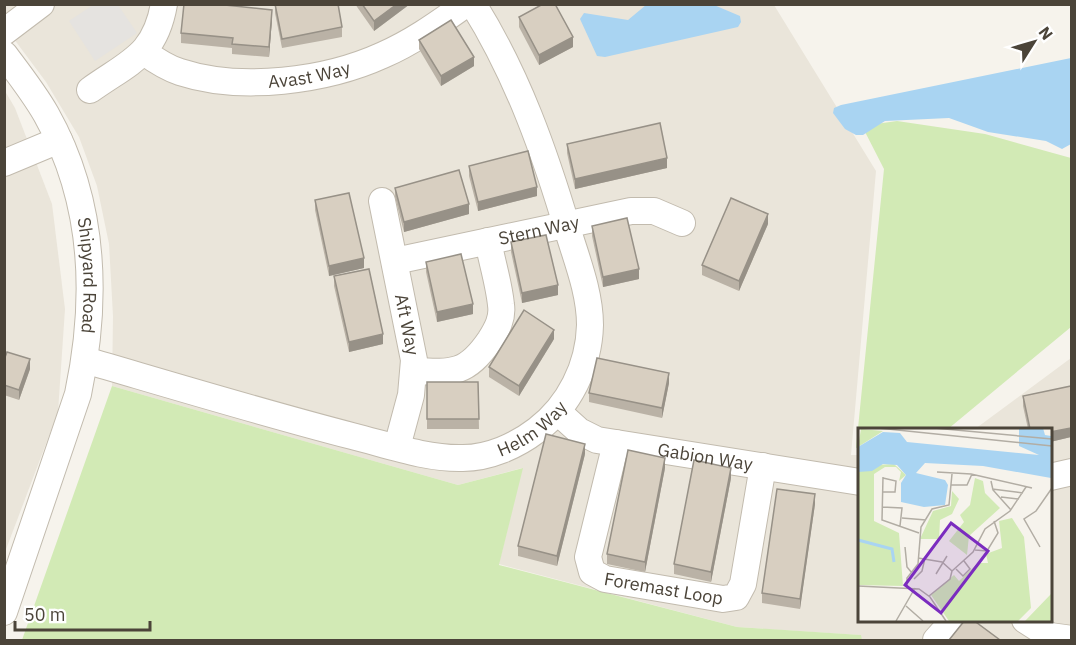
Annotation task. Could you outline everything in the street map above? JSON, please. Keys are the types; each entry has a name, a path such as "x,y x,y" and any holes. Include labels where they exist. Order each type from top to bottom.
{"street":[{"path":"4,32 41,4"},
{"path":"90,90 144,52 154,40 160,27 164,4"},
{"name":"Avast Way","path":"144,52 181,73 253,82 304,79 382,56 425,32 466,4"},
{"name":"Helm Way","path":"85,360 315,427 441,457 465,459 489,454 527,437 558,412 580,373 590,327 586,290 530,112 498,47 473,4"},
{"name":"Shipyard Road","path":"4,54 31,90 59,140 80,200 86,230 91,300 85,360 70,423 4,612"},
{"path":"4,163 59,140"},
{"name":"Aft Way","path":"382,201 414,371 411,395 397,447"},
{"name":"Stern Way","path":"395,261 643,210 654,211 682,223"},
{"path":"414,371 438,372 468,366 478,358 496,330 501,306 488,241"},
{"name":"Gabion Way","path":"558,412 579,431 597,440 858,482"},
{"name":"Foremast Loop","path":"616,443 588,557 592,572 605,579 723,599 736,597 743,584 763,466"},
{"path":"1052,477 1071,472"},
{"path":"1027,621 1050,636 1071,639"}],"shaded area":[{"path":"5,4 774,5 876,171 851,455 858,455 858,621 1052,621 1052,428 976,428 1071,358 1071,640 862,640 860,635 737,627 499,564 522,468 458,485 112,386 113,316 109,244 97,186 79,137 46,82 5,27"},
{"path":"93,5 118,5 137,33 95,61 69,21"},
{"path":"5,91 15,108 52,204 65,309 58,412 5,552"}],"green space":[{"path":"897,121 985,134 1071,158 1071,327 949,428 858,428 884,169 862,126"},
{"path":"112,386 458,485 523,468 499,565 737,627 861,635 862,640 22,640"}],"water":[{"path":"646,5 714,5 740,16 741,22 738,27 605,57 597,56 580,19 584,13 628,20"},
{"path":"1071,58 1071,144 1062,149 1046,141 988,132 949,118 885,121 863,135 856,135 845,129 833,113 834,108 841,105"}],"building":[{"path":"184,4 215,4 272,10 269,47 232,44 233,38 181,33"},
{"path":"275,4 338,4 342,27 282,39"},
{"path":"362,4 397,4 374,21"},
{"path":"543,4 555,4 573,37 539,55 519,17"},
{"path":"451,20 474,57 441,76 419,40"},
{"path":"660,123 667,158 575,179 567,144"},
{"path":"528,151 537,187 478,202 469,166"},
{"path":"459,170 469,204 404,222 395,188"},
{"path":"349,193 364,258 329,266 315,200"},
{"path":"731,198 768,214 739,281 702,265"},
{"path":"627,218 639,269 603,277 592,226"},
{"path":"546,235 558,285 522,293 511,242"},
{"path":"461,254 473,304 437,312 426,262"},
{"path":"369,269 383,334 349,342 334,276"},
{"path":"524,310 554,330 519,386 489,367"},
{"path":"7,352 30,359 19,390 4,385 4,360"},
{"path":"597,358 669,373 662,408 589,393"},
{"path":"427,382 478,382 479,419 427,419"},
{"path":"1071,386 1071,428 1052,432 1052,428 1030,428 1023,396"},
{"path":"546,434 585,444 557,556 518,546"},
{"path":"628,450 665,458 645,562 607,554"},
{"path":"694,460 731,468 711,572 674,564"},
{"path":"777,489 815,494 800,599 762,593"},
{"path":"964,621 974,621 1000,640 949,640"}]}
